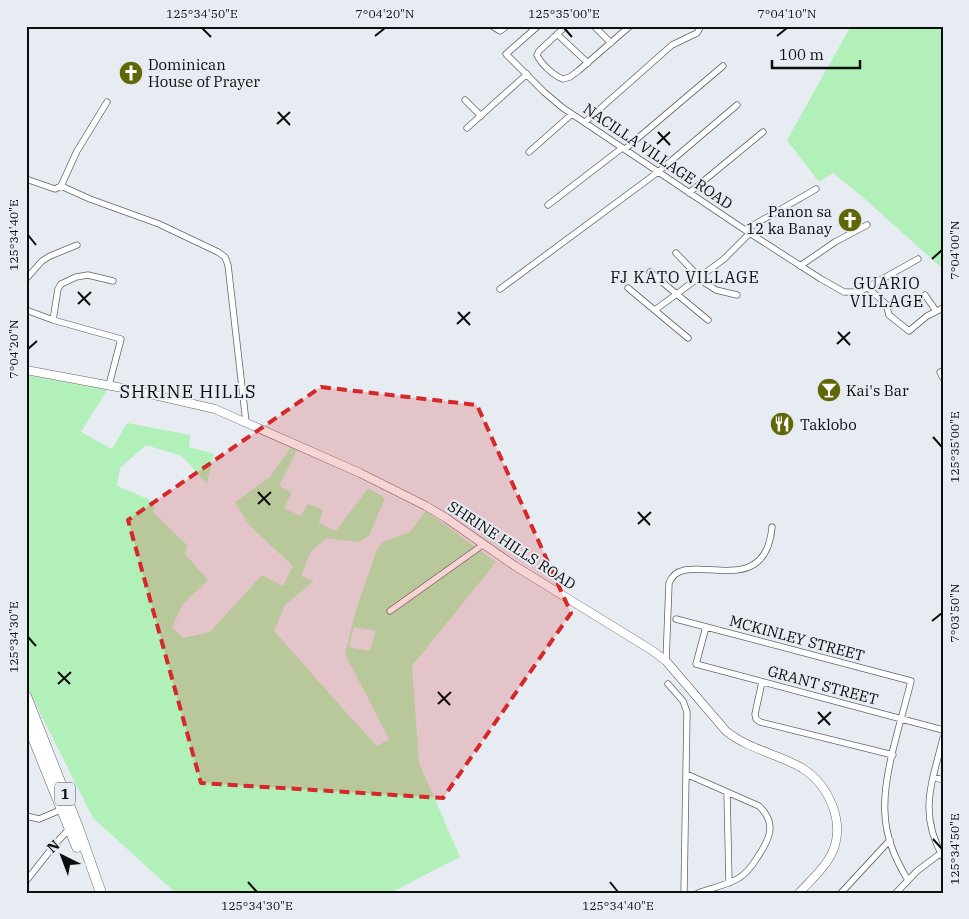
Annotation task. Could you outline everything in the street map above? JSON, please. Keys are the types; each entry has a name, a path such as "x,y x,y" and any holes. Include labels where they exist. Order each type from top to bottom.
{"highway":[{"name":"1","path":"26,696 66,808 101,893"},
{"name":"1","path":"26,720 66,808"},
{"name":"1","path":"73,826 95,893"}],"street":[{"path":"492,26 500,32 507,26"},
{"name":"NACILLA VILLAGE ROAD","path":"538,26 506,54 554,101 800,266 844,292 853,293 868,288"},
{"path":"566,26 537,55 558,77 563,79 570,77 588,63 630,26"},
{"path":"594,26 611,43"},
{"path":"585,122 672,45 697,34 701,26"},
{"path":"557,34 588,63"},
{"path":"548,205 624,148 722,66"},
{"path":"467,128 527,74"},
{"path":"465,100 481,116"},
{"path":"61,186 78,151 107,102"},
{"path":"500,289 658,172 738,105"},
{"path":"529,152 572,114"},
{"path":"689,193 763,132"},
{"path":"26,179 52,188 61,186 90,199 159,224 225,257 228,265 246,422"},
{"path":"655,310 730,254 747,232 816,189"},
{"path":"800,266 835,242 866,225"},
{"path":"26,279 50,256 77,245"},
{"path":"676,253 710,287 737,295"},
{"path":"918,259 868,288 886,304 889,315 909,330 926,316 940,311 925,295"},
{"path":"650,272 708,320"},
{"path":"53,320 58,289 61,284 76,277 88,275 113,281"},
{"path":"628,288 688,338"},
{"path":"26,310 53,320 121,339 109,385"},
{"name":"SHRINE HILLS ROAD","path":"26,370 109,385 215,409 246,422 360,473 446,518 515,566 654,650 732,736 801,768 814,779 829,798 834,807 837,829 834,849 826,864 799,893"},
{"path":"943,371 940,372 943,378"},
{"path":"666,661 670,579 674,574 684,570 737,570 751,566 764,554 772,527"},
{"path":"390,611 484,544"},
{"name":"MCKINLEY STREET","path":"676,619 911,681 902,718"},
{"name":"GRANT STREET","path":"706,627 696,664 943,730"},
{"path":"762,682 754,714 760,722 892,756"},
{"path":"668,684 686,706 684,893"},
{"path":"902,718 892,756 885,806 890,840 908,880"},
{"path":"896,893 917,871 942,855 931,828 928,812 933,777 943,738"},
{"path":"686,774 759,806 768,815 770,824 770,834 767,841 751,868 740,878 698,893"},
{"path":"933,777 943,780"},
{"path":"727,792 728,883"},
{"path":"26,816 36,819 44,818 66,808"},
{"path":"26,881 73,826"},
{"path":"841,893 890,840"}],"highlighted area":[{"path":"321,387 477,405 571,613 443,798 201,783 128,520"}],"green space":[{"path":"851,26 943,26 943,269 833,173 819,182 787,140"},
{"path":"26,375 107,390 81,432 112,449 127,423 190,435 189,447 214,454 207,484 182,456 146,445 120,468 117,486 155,502 153,512 187,545 185,554 208,580 183,604 172,627 183,638 210,632 262,575 283,586 293,566 249,525 235,502 270,477 291,447 297,450 279,486 292,493 284,508 301,516 308,504 323,510 319,523 336,531 368,488 385,498 369,536 359,542 327,538 311,551 301,576 314,581 285,605 274,631 377,746 389,739 345,654 356,610 377,549 383,542 410,532 426,511 496,562 412,666 419,763 460,857 390,893 176,893 93,818 26,685","holes":["354,627 376,631 370,651 349,647"]}],"place":[{"name":"Dominican House of Prayer","path":"131,73"},
{"name":"Panon sa 12 ka Banay","path":"850,220"},
{"name":"Kai's Bar","path":"829,390"},
{"name":"Taklobo","path":"782,424"}],"district":[{"name":"FJ KATO VILLAGE","path":"685,277"},
{"name":"GUARIO VILLAGE","path":"887,292"},
{"name":"SHRINE HILLS","path":"188,391"}]}
